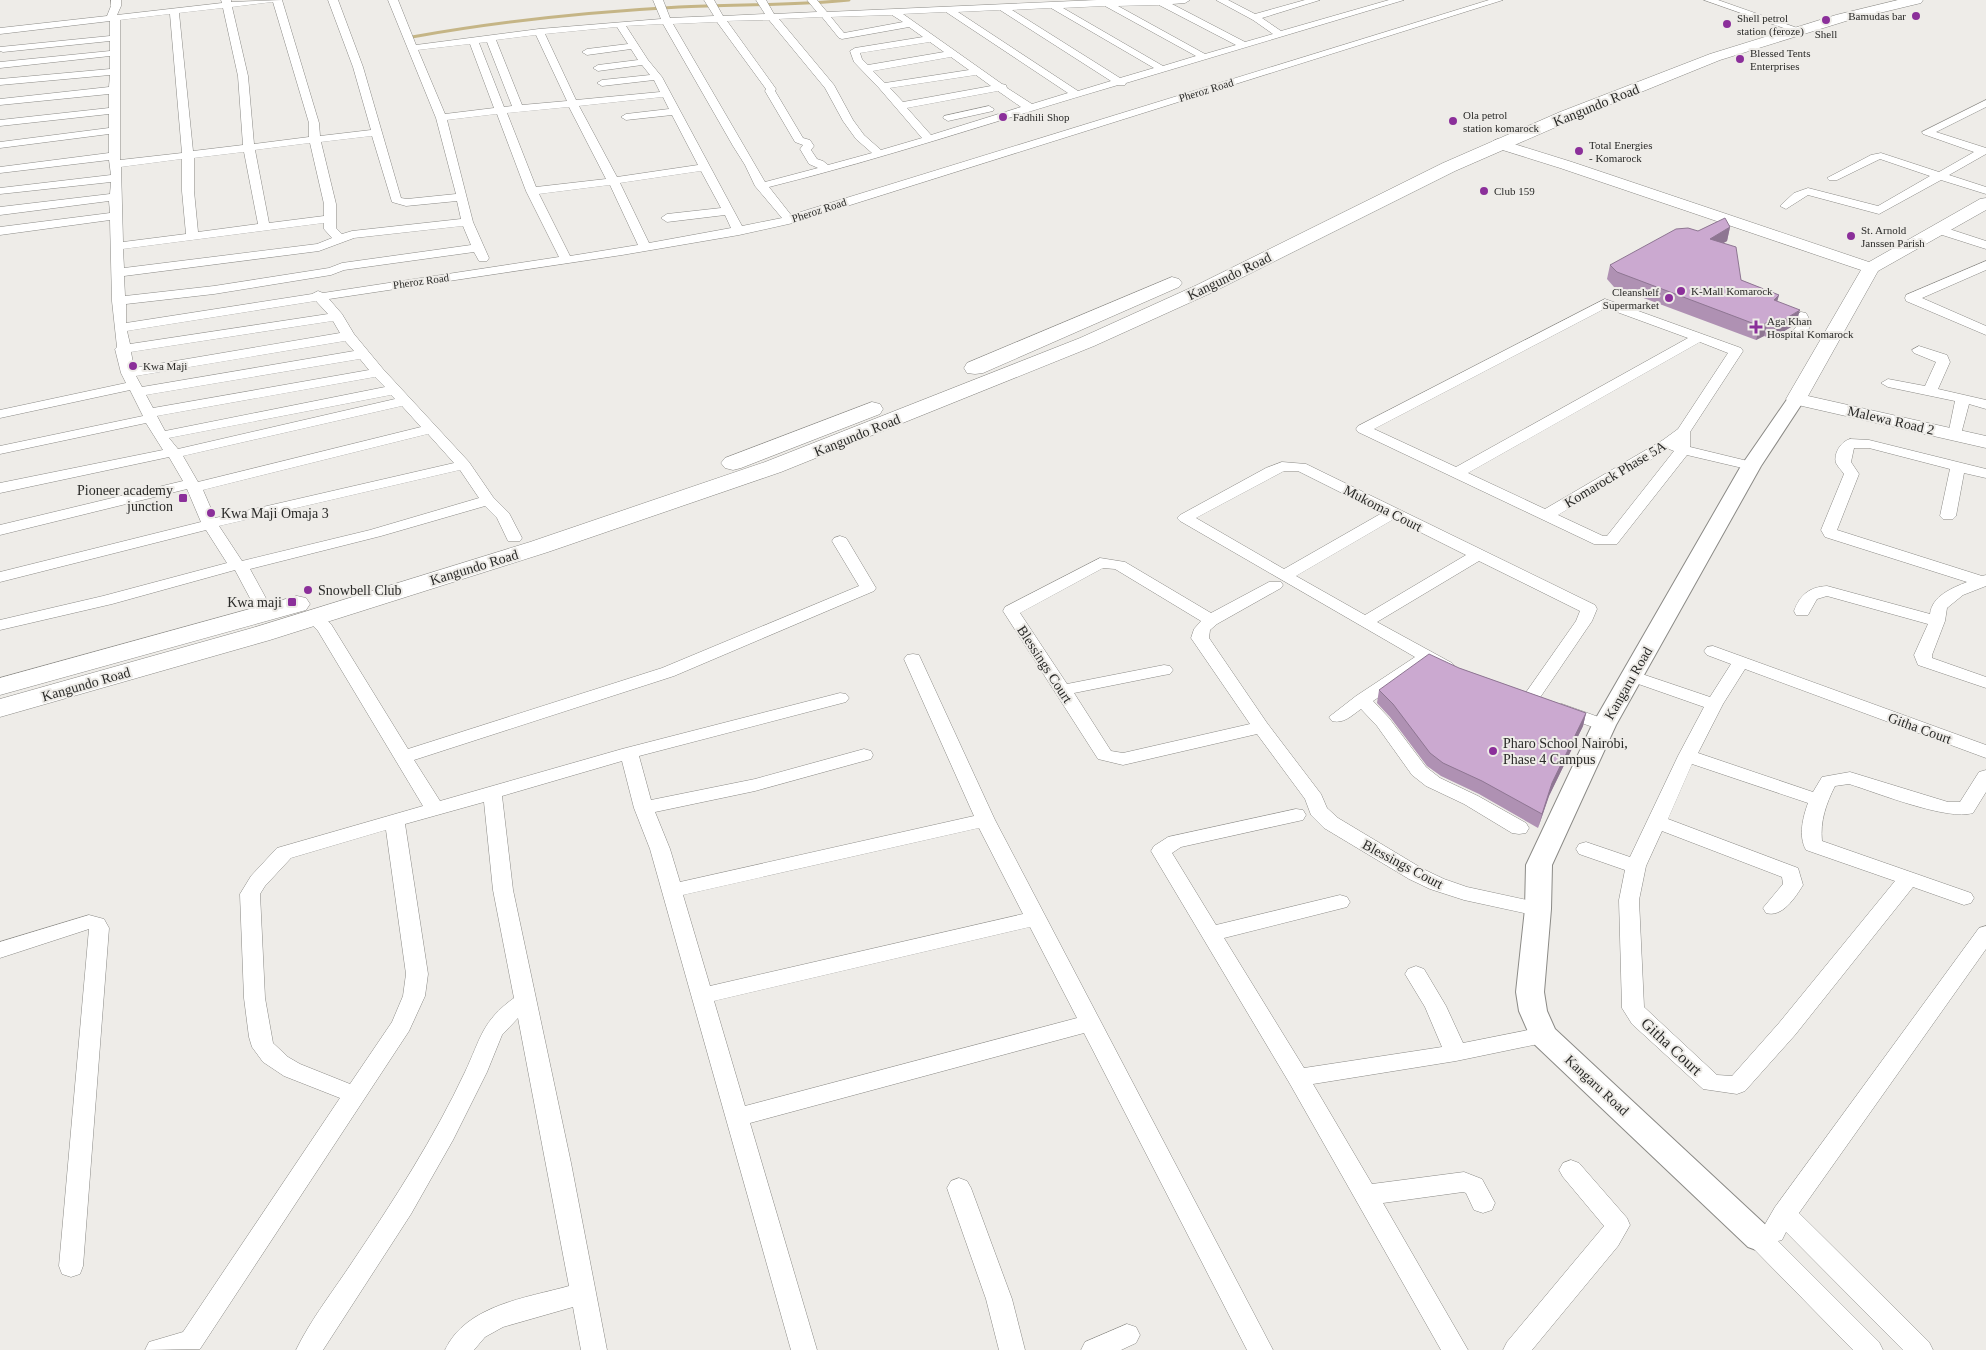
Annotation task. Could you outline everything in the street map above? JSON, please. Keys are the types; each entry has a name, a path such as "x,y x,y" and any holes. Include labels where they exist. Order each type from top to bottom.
{"highway":[{"name":"Kangundo Road","path":"0,708 314,618 693,496 814,452 1087,342 1204,289 1417,182 1498,144 1714,57 1841,18 1916,0"},
{"name":"Kangundo Road","path":"0,687 266,613 514,538 740,460 949,379 1255,246 1383,184 1554,106 1598,91 1679,70"}],"main road":[{"path":"1498,144 1566,165 1871,268 1986,203"},
{"name":"Kangaru Road","path":"1796,399 1871,268"},
{"name":"Malewa Road 2","path":"1796,399 1986,442"}],"street":[{"path":"0,32 118,7 174,11 227,3 272,0"},
{"path":"277,0 314,123 315,140 330,204 328,218 330,229 338,238"},
{"path":"333,0 358,67 398,202 406,203 462,197"},
{"path":"393,0 441,118 467,222 488,272"},
{"path":"658,0 667,22 761,186 780,206 789,220"},
{"path":"709,0 720,19 771,89 770,91 799,140 806,142 809,146 805,149 813,162 818,163 827,170"},
{"path":"862,0 870,12"},
{"path":"937,0 949,10 1076,94"},
{"path":"993,0 1001,7 1121,82"},
{"path":"413,48 620,24 720,19 765,7 825,15 949,10 1049,3 1185,0"},
{"path":"1221,0 1254,17 1280,34"},
{"path":"1277,0 1291,7"},
{"path":"1254,17 1314,0"},
{"path":"761,186 827,170 929,140 1028,106 1121,82 1399,0"},
{"name":"Pheroz Road","path":"120,328 325,295 566,260 739,231 789,220 800,214 1479,2 1498,0"},
{"path":"1709,0 1801,31"},
{"path":"1156,1 1244,45"},
{"path":"814,2 855,51 857,60 883,86 929,140"},
{"path":"1105,2 1204,57"},
{"path":"227,3 243,76 250,147 264,227"},
{"path":"1049,3 1162,69"},
{"path":"118,7 114,38 115,160 117,178 115,197 118,301 122,350 134,384 160,436 174,453 210,524 239,565 266,613"},
{"path":"765,7 830,87 848,121 860,137 879,154"},
{"path":"174,11 188,156 188,191 192,237"},
{"path":"893,11 951,54 1028,106"},
{"path":"620,24 644,62 657,77 739,231"},
{"path":"842,36 910,24"},
{"path":"539,32 645,247"},
{"path":"3,49 114,38"},
{"path":"490,38 518,109"},
{"path":"855,51 930,39"},
{"path":"473,40 532,190 566,260"},
{"path":"588,52 635,46"},
{"path":"0,65 114,53"},
{"path":"865,69 951,54"},
{"path":"598,68 644,62"},
{"path":"0,82 114,72"},
{"path":"883,86 977,72"},
{"path":"602,83 657,77"},
{"path":"900,106 1002,87"},
{"path":"0,102 114,90"},
{"path":"441,118 666,94"},
{"path":"1786,206 1804,191 1809,190 1820,196 1824,195 1879,210 1983,151 1983,148 1927,132 1986,102"},
{"path":"948,118 1028,106"},
{"path":"0,123 115,110"},
{"path":"626,117 676,111"},
{"path":"0,145 115,130"},
{"path":"0,170 188,156 378,132"},
{"path":"1833,178 1878,156 1986,191"},
{"path":"532,190 567,188 706,166"},
{"path":"0,175 9,174 21,167"},
{"path":"0,191 117,178"},
{"path":"0,211 115,197"},
{"path":"667,218 729,211"},
{"path":"0,231 117,216"},
{"path":"117,246 328,218"},
{"path":"118,273 319,247 338,238 467,222"},
{"path":"1940,230 1986,245"},
{"path":"118,301 214,290 331,271 342,267 479,248"},
{"path":"1986,265 1911,298 1986,331"},
{"path":"331,271 325,295 348,336 393,390 464,465 488,500 504,516 514,538"},
{"path":"1604,303 1736,351 1683,432 1683,450 1612,541 1600,541 1362,428 1604,303"},
{"path":"1800,331 1805,324 1801,316"},
{"path":"122,350 337,317"},
{"path":"0,414 348,336"},
{"path":"1457,473 1700,337"},
{"path":"1919,350 1942,358 1943,362 1930,391"},
{"path":"134,384 363,354"},
{"path":"0,450 150,416 378,372"},
{"path":"1888,382 1963,398 1986,405"},
{"path":"160,436 393,390"},
{"path":"1955,435 1963,398"},
{"name":"Kangaru Road","path":"1759,1238 1543,1035 1533,1011 1530,992 1538,909 1539,865 1604,725 1751,466 1796,399"},
{"path":"0,488 174,453 403,401"},
{"path":"0,530 430,429"},
{"name":"Komarock Phase 5A","path":"1545,516 1668,443 1683,432"},
{"path":"1668,443 1683,450 1751,466"},
{"path":"1983,580 1842,538 1831,534 1829,530 1852,474 1842,464 1841,459 1846,446 1850,443 1869,444 1986,474"},
{"path":"0,577 210,524 464,465"},
{"name":"Mukoma Court","path":"1279,581 1185,518 1271,471 1282,466 1292,466 1310,471 1476,555 1589,609 1584,621 1531,698"},
{"path":"1948,516 1958,467"},
{"path":"0,625 375,533 488,500"},
{"path":"1211,620 1393,513"},
{"path":"403,757 668,672 868,588 840,541"},
{"path":"1365,622 1476,555"},
{"name":"Blessings Court","path":"1261,727 1123,759 1104,755 1011,612 1100,564 1119,565 1211,620 1202,629 1200,638 1261,727 1314,798 1318,811 1353,838 1437,884 1495,902 1538,909"},
{"path":"1983,580 1946,599 1939,606 1937,621 1923,655 1924,661 1986,683"},
{"path":"1279,581 1365,622 1426,657 1463,675"},
{"path":"1802,611 1806,599 1813,593 1828,591 1937,621"},
{"path":"314,618 324,628 431,803 437,809"},
{"name":"Githa Court","path":"1713,651 1986,752"},
{"path":"1338,716 1426,657"},
{"path":"913,659 985,820 1260,1350"},
{"name":"Githa Court","path":"1741,662 1714,704 1687,756 1636,866 1629,900 1633,1008 1640,1018 1711,1083 1736,1085 1786,1029 1909,878"},
{"path":"1063,690 1164,670"},
{"path":"1633,676 1714,704"},
{"path":"1514,692 1604,725"},
{"path":"354,1094 279,1063 262,1046 256,1018 250,894 258,881 284,853 628,753 840,698"},
{"path":"1362,700 1383,722 1419,771 1433,782 1471,800 1519,828"},
{"path":"628,753 644,808 660,850 804,1350"},
{"path":"644,808 756,785 864,755"},
{"path":"1687,756 1818,800"},
{"path":"1964,898 1813,845 1810,827 1818,800 1829,781 1850,778 1947,808 1966,809 1986,776"},
{"path":"492,792 503,890 594,1350"},
{"path":"1296,815 1175,842 1161,851 1298,1078 1455,1350"},
{"path":"672,891 985,820"},
{"path":"158,1350 188,1345 239,1272 401,1025 414,996 416,974 395,822"},
{"path":"1658,822 1791,873 1793,885 1773,908"},
{"path":"1586,849 1636,866"},
{"path":"1211,934 1340,902"},
{"path":"702,996 1036,918"},
{"path":"0,950 79,924 89,922 97,924 99,928 71,1266"},
{"path":"1870,1350 1759,1238 1773,1233 1784,1214 1986,933"},
{"path":"1416,974 1435,1006 1456,1053"},
{"path":"309,1350 402,1207 441,1140 476,1072 493,1031 505,1016 526,1000"},
{"path":"737,1117 1090,1022"},
{"path":"1298,1078 1456,1053 1543,1035"},
{"path":"1516,1350 1609,1239 1618,1225 1571,1170"},
{"path":"1365,1195 1464,1182 1474,1186 1483,1202"},
{"path":"959,1188 999,1298 1012,1350"},
{"path":"1784,1214 1920,1350"},
{"path":"458,1350 476,1329 497,1318 584,1293"},
{"path":"1094,1350 1127,1335"}],"building":[{"name":"K-Mall Komarock","path":"1725,218 1730,227 1710,239 1736,247 1741,280 1779,295 1774,300 1800,310 1775,325 1768,322 1760,326 1617,272 1610,265 1676,229 1688,228 1698,231"},
{"name":"Pharo School Nairobi, Phase 4 Campus","path":"1429,654 1459,668 1586,713 1552,783 1542,814 1482,781 1443,763 1430,753 1393,704 1379,690"}],"waterway":[{"path":"412,37 511,22 612,12 679,7 849,0"}],"place":[{"name":"Bamudas bar","path":"1916,16"},
{"name":"Shell","path":"1826,20"},
{"name":"Shell petrol station (feroze)","path":"1727,24"},
{"name":"Blessed Tents Enterprises","path":"1740,59"},
{"name":"Fadhili Shop","path":"1003,117"},
{"name":"Ola petrol station komarock","path":"1453,121"},
{"name":"Total Energies - Komarock","path":"1579,151"},
{"name":"Club 159","path":"1484,191"},
{"name":"St. Arnold Janssen Parish","path":"1851,236"},
{"name":"K-Mall Komarock","path":"1681,291"},
{"name":"Cleanshelf Supermarket","path":"1669,298"},
{"name":"Aga Khan Hospital Komarock","path":"1756,327"},
{"name":"Kwa Maji","path":"133,366"},
{"name":"Pioneer academy junction","path":"183,498"},
{"name":"Kwa Maji Omaja 3","path":"211,513"},
{"name":"Snowbell Club","path":"308,590"},
{"name":"Kwa maji","path":"292,602"},
{"name":"Pharo School Nairobi, Phase 4 Campus","path":"1493,751"}]}
